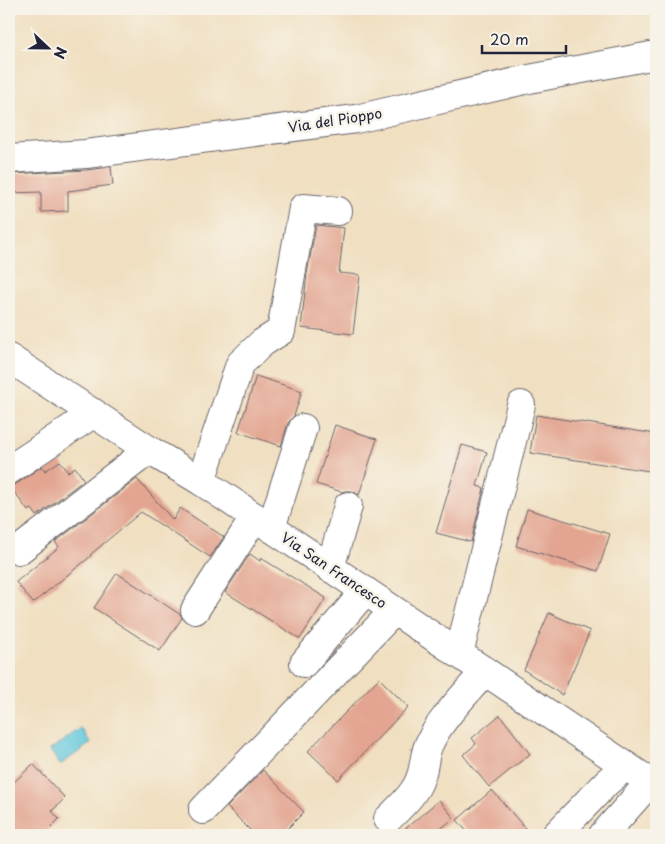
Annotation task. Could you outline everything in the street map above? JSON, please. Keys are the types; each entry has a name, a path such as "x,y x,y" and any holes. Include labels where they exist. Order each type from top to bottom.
{"main road":[{"name":"Via del Pioppo","path":"9,159 86,154 356,119 529,79 656,55"},
{"path":"201,482 240,364 262,343 281,331 303,208 338,211"},
{"name":"Via San Francesco","path":"9,358 263,522 653,784"},
{"path":"459,654 521,405"},
{"path":"9,470 94,413"},
{"path":"195,610 263,522 303,428"},
{"path":"19,550 149,450"},
{"path":"330,568 348,506"},
{"path":"304,663 365,591"},
{"path":"203,810 394,611"},
{"path":"388,819 418,785 429,743 436,732 484,671"},
{"path":"556,835 607,782 626,766"},
{"path":"603,835 653,784"}],"water":[{"path":"81,728 91,743 60,765 50,750"}],"building":[{"path":"111,167 113,185 68,191 68,211 41,212 41,192 9,193 9,174"},
{"path":"316,225 344,228 339,273 360,275 353,334 301,328 307,274"},
{"path":"256,376 302,391 294,416 288,423 281,446 238,432"},
{"path":"536,415 656,434 656,472 530,453"},
{"path":"335,425 377,439 359,495 352,491 342,492 316,484"},
{"path":"462,445 487,452 477,486 484,488 471,542 436,533"},
{"path":"60,461 68,472 75,467 84,480 37,516 32,509 28,511 10,486 18,483 42,466 45,471"},
{"path":"137,479 173,520 180,508 224,537 210,557 141,512 33,603 16,582 59,547 55,542"},
{"path":"527,509 610,534 598,571 516,546"},
{"path":"250,554 260,561 261,558 326,598 300,639 225,592"},
{"path":"117,573 181,615 182,618 160,651 94,608"},
{"path":"549,613 590,631 562,695 524,670"},
{"path":"379,678 408,707 338,780 308,751"},
{"path":"500,715 530,754 489,787 463,755 476,744 472,738"},
{"path":"33,764 65,798 52,811 59,819 43,835 9,835 9,787"},
{"path":"263,770 304,812 281,835 255,835 227,807"},
{"path":"492,790 531,835 470,835 457,820"},
{"path":"439,800 454,818 433,835 398,835"}]}
